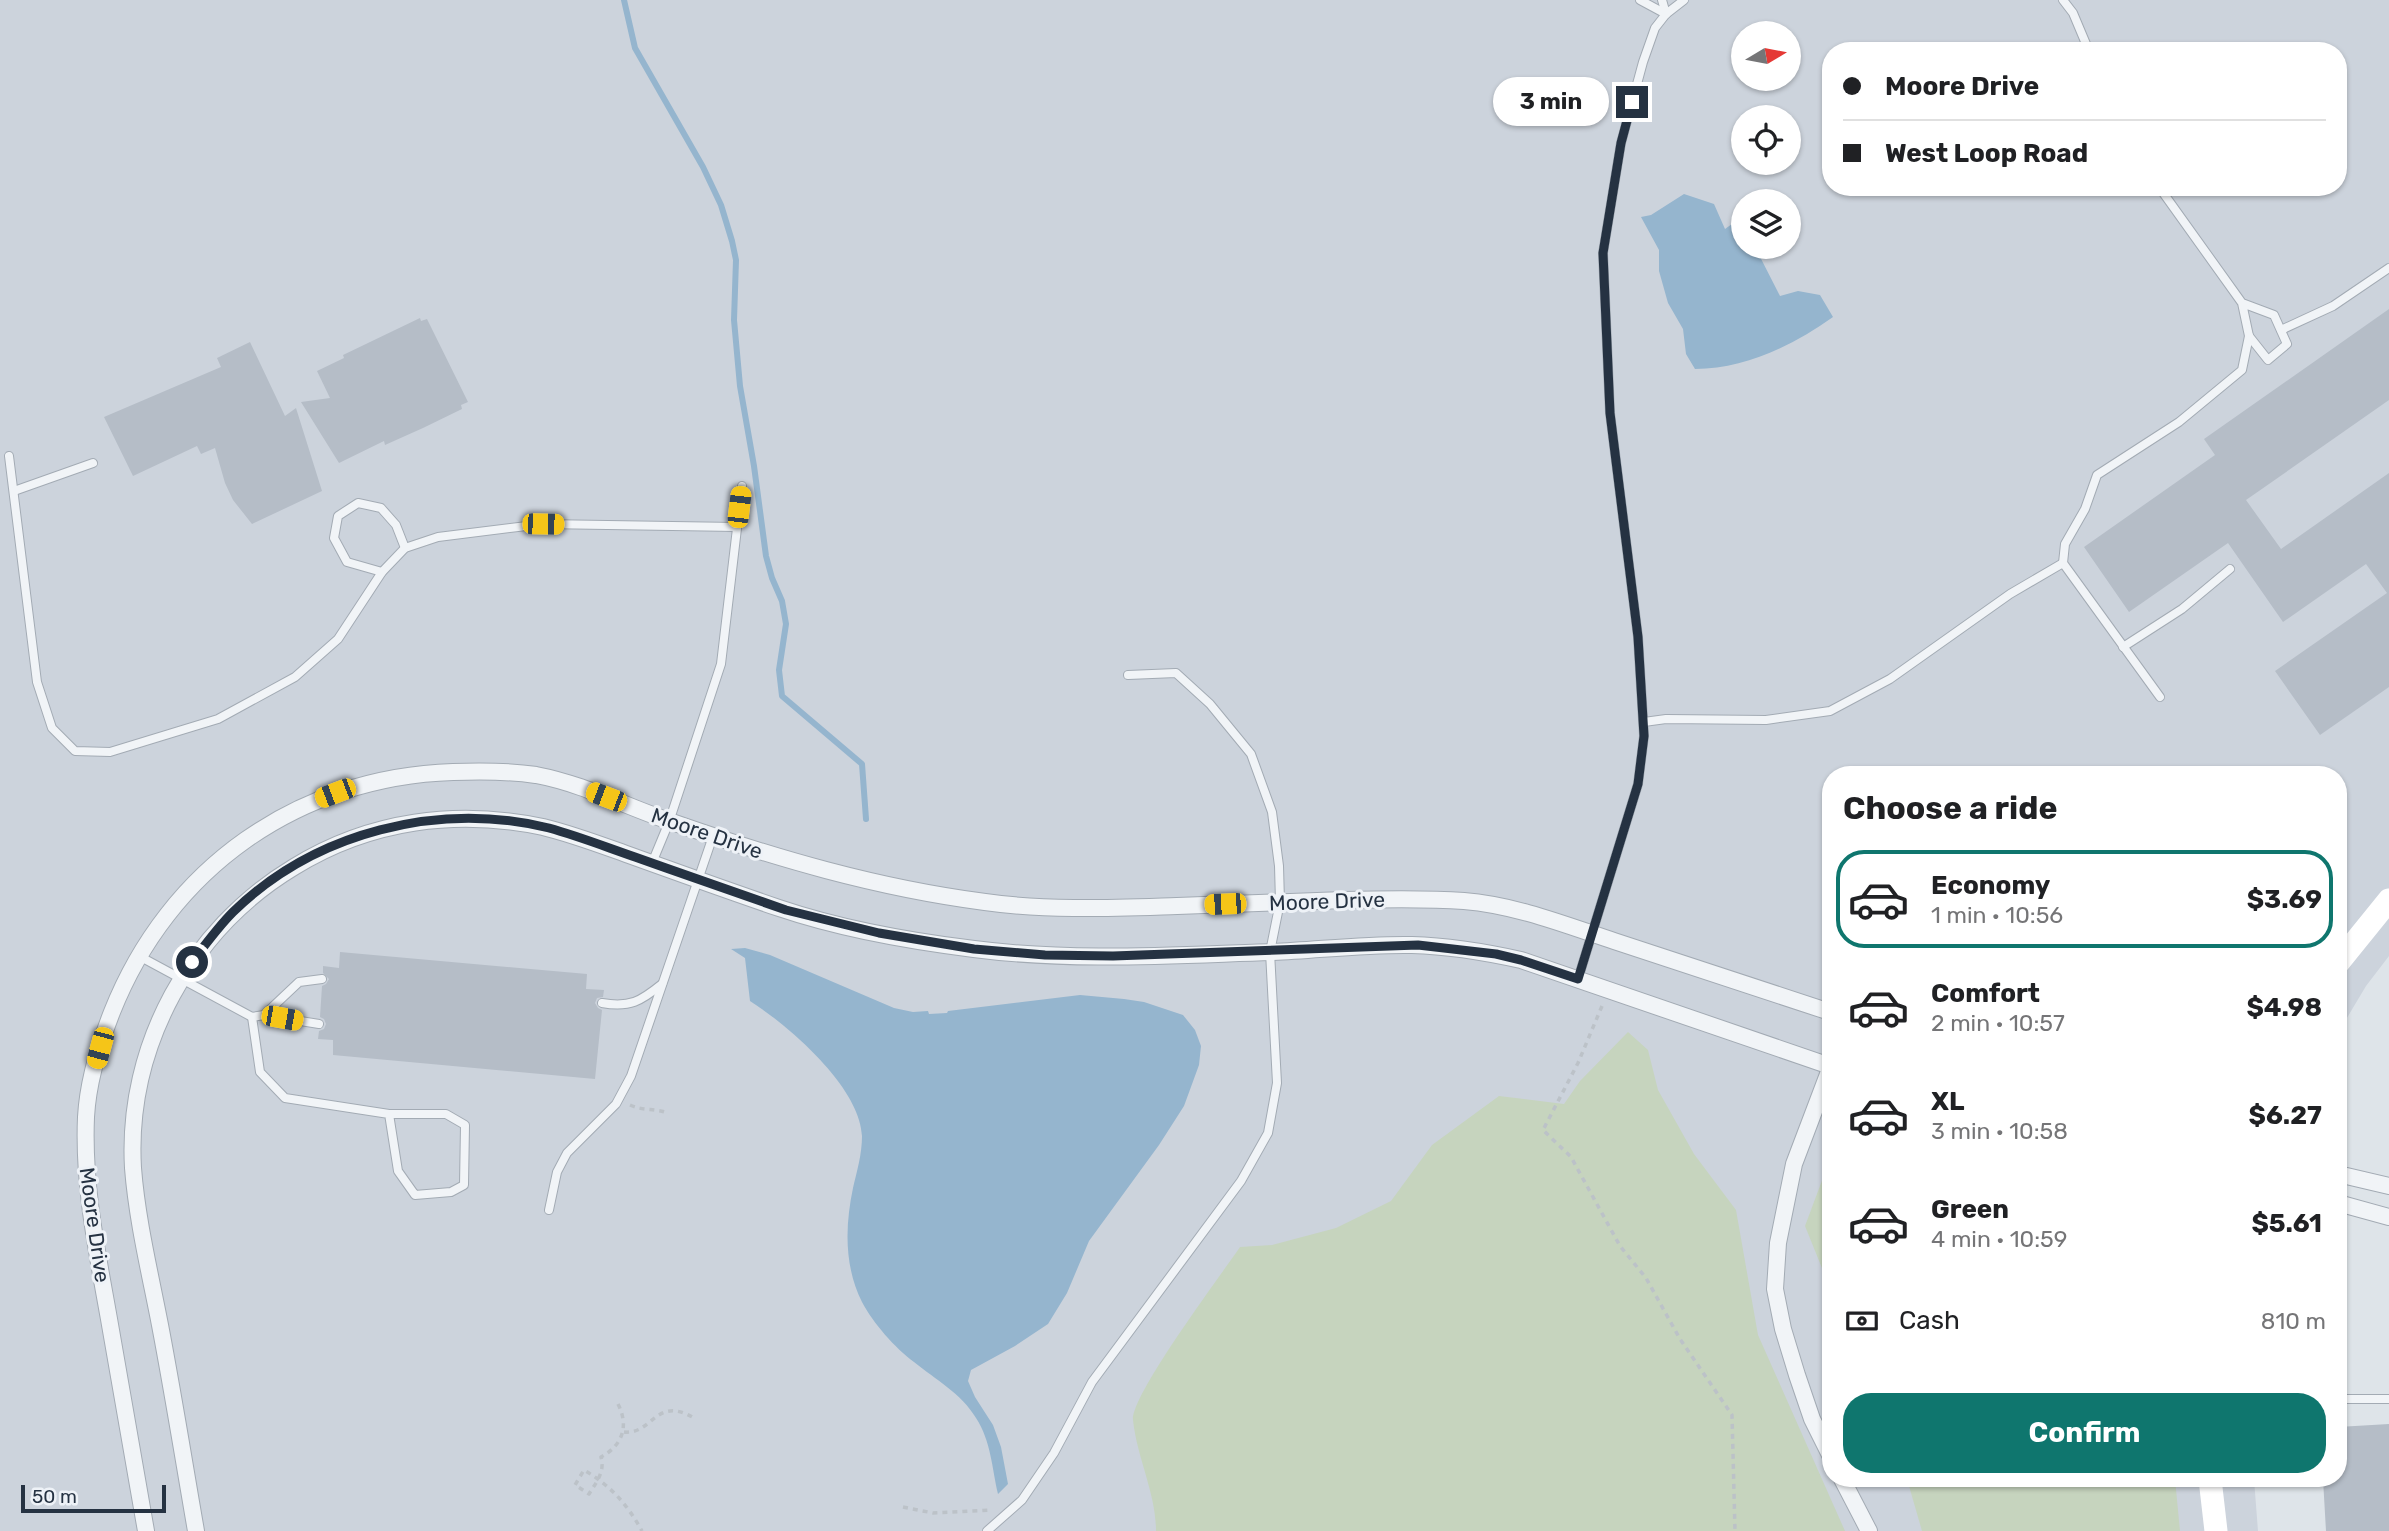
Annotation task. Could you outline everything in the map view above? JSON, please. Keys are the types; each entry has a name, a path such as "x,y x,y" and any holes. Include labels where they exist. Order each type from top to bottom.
{"main road":[{"path":"2347,953 2389,900"},
{"path":"2211,1487 2216,1531"}],"street":[{"name":"Moore Drive","path":"146,1531 85,1180 86,1114 90,1085 105,1029 123,984 139,956 170,911 196,881 234,848 289,812 376,780 422,773 480,771 536,775 813,868 885,886 991,903 1086,909 1395,899 1472,901 1536,915 1822,1009"},
{"path":"197,1531 133,1169 138,1088 167,1001 180,979 232,913 258,891 317,852 362,835 428,820 499,820 548,828 786,910 879,933 974,949 1045,955 1113,956 1418,945 1496,954 1578,979 1822,1065"},
{"path":"1822,1089 1794,1164 1778,1242 1775,1289 1783,1329 1797,1375 1822,1439"},
{"path":"2347,1176 2389,1186"},
{"path":"2347,1205 2389,1217"},
{"path":"1846,1487 1869,1531"}],"lane":[{"path":"1640,0 1666,14"},
{"path":"1662,0 1666,14"},
{"path":"1578,979 1638,784 1644,736 1638,637 1610,413 1603,253 1621,143 1655,28 1666,14 1684,0"},
{"path":"2063,0 2073,13 2085,42"},
{"path":"2160,697 2063,563 2065,544 2085,509 2097,475 2179,422 2242,370 2249,336 2242,303 2165,196"},
{"path":"2281,330 2333,306 2389,268"},
{"path":"2242,303 2274,315 2287,344 2268,360 2249,336"},
{"path":"9,456 37,682 52,729 75,751 110,752 219,719 295,677 338,639 382,572 405,548 438,537 543,524 737,527"},
{"path":"14,491 93,463"},
{"path":"652,863 669,821 721,664 742,486"},
{"path":"382,572 347,562 334,538 338,516 358,503 381,508 396,525 405,548"},
{"path":"1644,722 1666,719 1766,720 1830,711 1891,679 2010,594 2063,563"},
{"path":"2123,647 2182,609 2230,569"},
{"path":"987,1531 1022,1500 1054,1453 1092,1382 1241,1181 1268,1133 1277,1083 1270,952 1280,902 1279,866 1272,812 1251,754 1210,704 1176,673 1128,675"},
{"path":"548,1210 557,1172 566,1153 616,1104 631,1076 713,836"},
{"path":"139,956 252,1017 264,1015 319,1024"},
{"path":"264,1015 299,982 322,979"},
{"path":"602,1003 617,1005 641,1001 662,984"},
{"path":"252,1017 260,1072 285,1098 389,1114 446,1114 465,1125 464,1185 451,1192 415,1195 398,1171 389,1114"},
{"path":"2347,1399 2389,1399"}],"path":[{"path":"1608,991 1578,1063 1543,1130 1571,1157 1620,1246 1646,1278 1680,1339 1732,1415 1735,1531"},
{"path":"628,1105 643,1111 657,1109 668,1113"},
{"path":"618,1404 624,1421 624,1432 612,1450 601,1457 603,1470 599,1479 589,1494 575,1485 584,1470 599,1479 618,1494 642,1531"},
{"path":"624,1432 638,1430 661,1412 683,1411 694,1418"},
{"path":"903,1507 933,1513 996,1509"}],"shaded area":[{"path":"0,0 2389,0 2389,956 2366,986 2347,1018 2347,766 1822,766 1822,1487 2255,1487 2258,1531 0,1531"}],"green space":[{"path":"1628,1032 1648,1050 1658,1090 1694,1154 1736,1210 1758,1335 1822,1479 1822,1487 1825,1487 1845,1531 1156,1531 1153,1503 1135,1434 1133,1420 1136,1407 1161,1362 1240,1247 1272,1245 1336,1228 1391,1201 1432,1145 1499,1096 1564,1104 1580,1081"},
{"path":"1822,1180 1822,1268 1805,1226"},
{"path":"1909,1487 2176,1487 2180,1531 1922,1531"}],"water":[{"path":"1684,194 1714,204 1725,229 1731,225 1731,259 1761,259 1780,296 1798,291 1820,295 1833,317 1767,354 1732,365 1695,369 1686,354 1683,329 1668,303 1659,271 1659,250 1641,217 1651,215"},
{"path":"745,948 770,955 894,1008 913,1012 947,1013 1080,995 1144,1002 1183,1015 1195,1030 1201,1046 1199,1065 1184,1106 1089,1241 1067,1293 1048,1324 971,1370 968,1381 993,1425 1001,1447 1008,1484 998,1494 985,1436 970,1409 956,1394 899,1350 878,1327 862,1302 852,1274 848,1246 850,1202 862,1143 858,1117 836,1078 820,1060 784,1026 750,1001 745,958 731,949"}],"building":[{"path":"2389,309 2389,400 2246,500 2281,549 2389,473 2389,687 2320,735 2275,671 2387,593 2366,564 2283,622 2228,543 2129,612 2084,547 2215,455 2204,439"},
{"path":"420,318 421,321 427,319 468,402 461,405 462,409 423,428 385,445 384,441 339,463 301,402 330,398 317,371 344,358 343,355"},
{"path":"250,342 285,416 296,408 322,491 252,524 233,500 215,448 201,454 197,446 133,476 104,417 221,367 217,358"},
{"path":"340,952 587,974 586,989 604,990 603,997 597,998 595,1003 602,1010 595,1079 333,1055 333,1040 318,1039 319,1031 324,1029 326,1024 320,1017 322,986 329,979 323,973 323,966 339,968"},
{"path":"2389,1424 2389,1531 2326,1531 2323,1487 2347,1487 2347,1426"}],"waterway":[{"path":"624,0 635,48 703,167 721,205 732,241 736,260 734,320 740,386 766,556 782,601 786,624 779,670 782,696 862,764 866,819"}],"route":[{"path":"192,962 232,913 283,873 317,852 397,825 428,820 475,818 548,828 786,910 826,921 974,949 1045,955 1113,956 1418,945 1496,954 1578,979 1638,784 1644,736 1638,637 1610,413 1603,253 1621,143 1632,102"}]}
